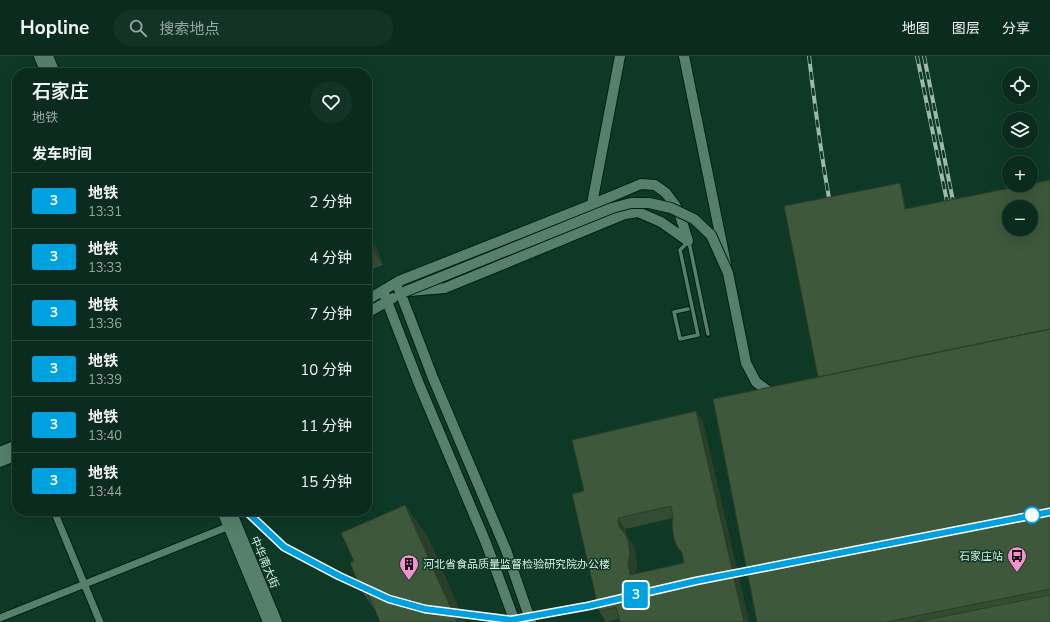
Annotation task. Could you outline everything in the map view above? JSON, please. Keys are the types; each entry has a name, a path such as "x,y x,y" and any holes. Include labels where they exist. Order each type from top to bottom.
{"main road":[{"path":"39,56 44,68"},
{"path":"48,56 53,68"},
{"path":"590,228 591,206 620,56"},
{"path":"684,56 746,363 756,382 772,394 786,401"},
{"path":"372,297 397,283 591,206 641,184 655,185 666,193 675,204 688,241"},
{"path":"372,310 402,293 612,208 631,203 649,203 671,208 694,219 711,235 728,273"},
{"path":"402,293 445,288 625,214 638,212 661,222 688,241"},
{"path":"397,283 433,378 506,550 531,622"},
{"path":"383,291 421,391 486,543 515,622"},
{"path":"0,452 12,447"},
{"path":"0,462 12,457"},
{"name":"中华南大街","path":"226,516 232,525 277,622"},
{"name":"中华南大街","path":"231,516 232,525 268,622"}],"street":[{"path":"56,516 100,622"},
{"path":"0,618 232,525"}],"lane":[{"path":"688,241 680,250 698,335 680,339 674,312 688,309"},
{"path":"688,241 708,334"}],"building":[{"path":"1050,180 1050,329 818,377 784,206 900,183 905,209 1002,190 1002,192 1038,192 1038,183"},
{"path":"372,246 375,254 372,255"},
{"path":"1050,329 1050,589 886,622 757,622 713,399"},
{"path":"696,411 744,622 620,622 616,607 599,611 572,494 584,491 572,440","holes":["671,506 673,517 672,525 674,539 682,553 684,563 630,575 628,564 630,554 628,540 619,526 618,518"]},
{"path":"405,505 457,622 380,622 367,591 363,593 350,563 354,561 341,533"},
{"path":"1050,595 1050,622 916,622"}],"railway":[{"path":"809,56 821,151 831,208"},
{"path":"917,56 949,211"},
{"path":"924,56 955,211"}],"metro line":[{"name":"3","path":"251,516 284,547 339,576 389,599 425,609 511,620 588,606 696,581 1050,512"}],"place":[{"name":"石家庄站","path":"1017,573"},
{"name":"河北省食品质量监督检验研究院办公楼","path":"409,581"}]}
